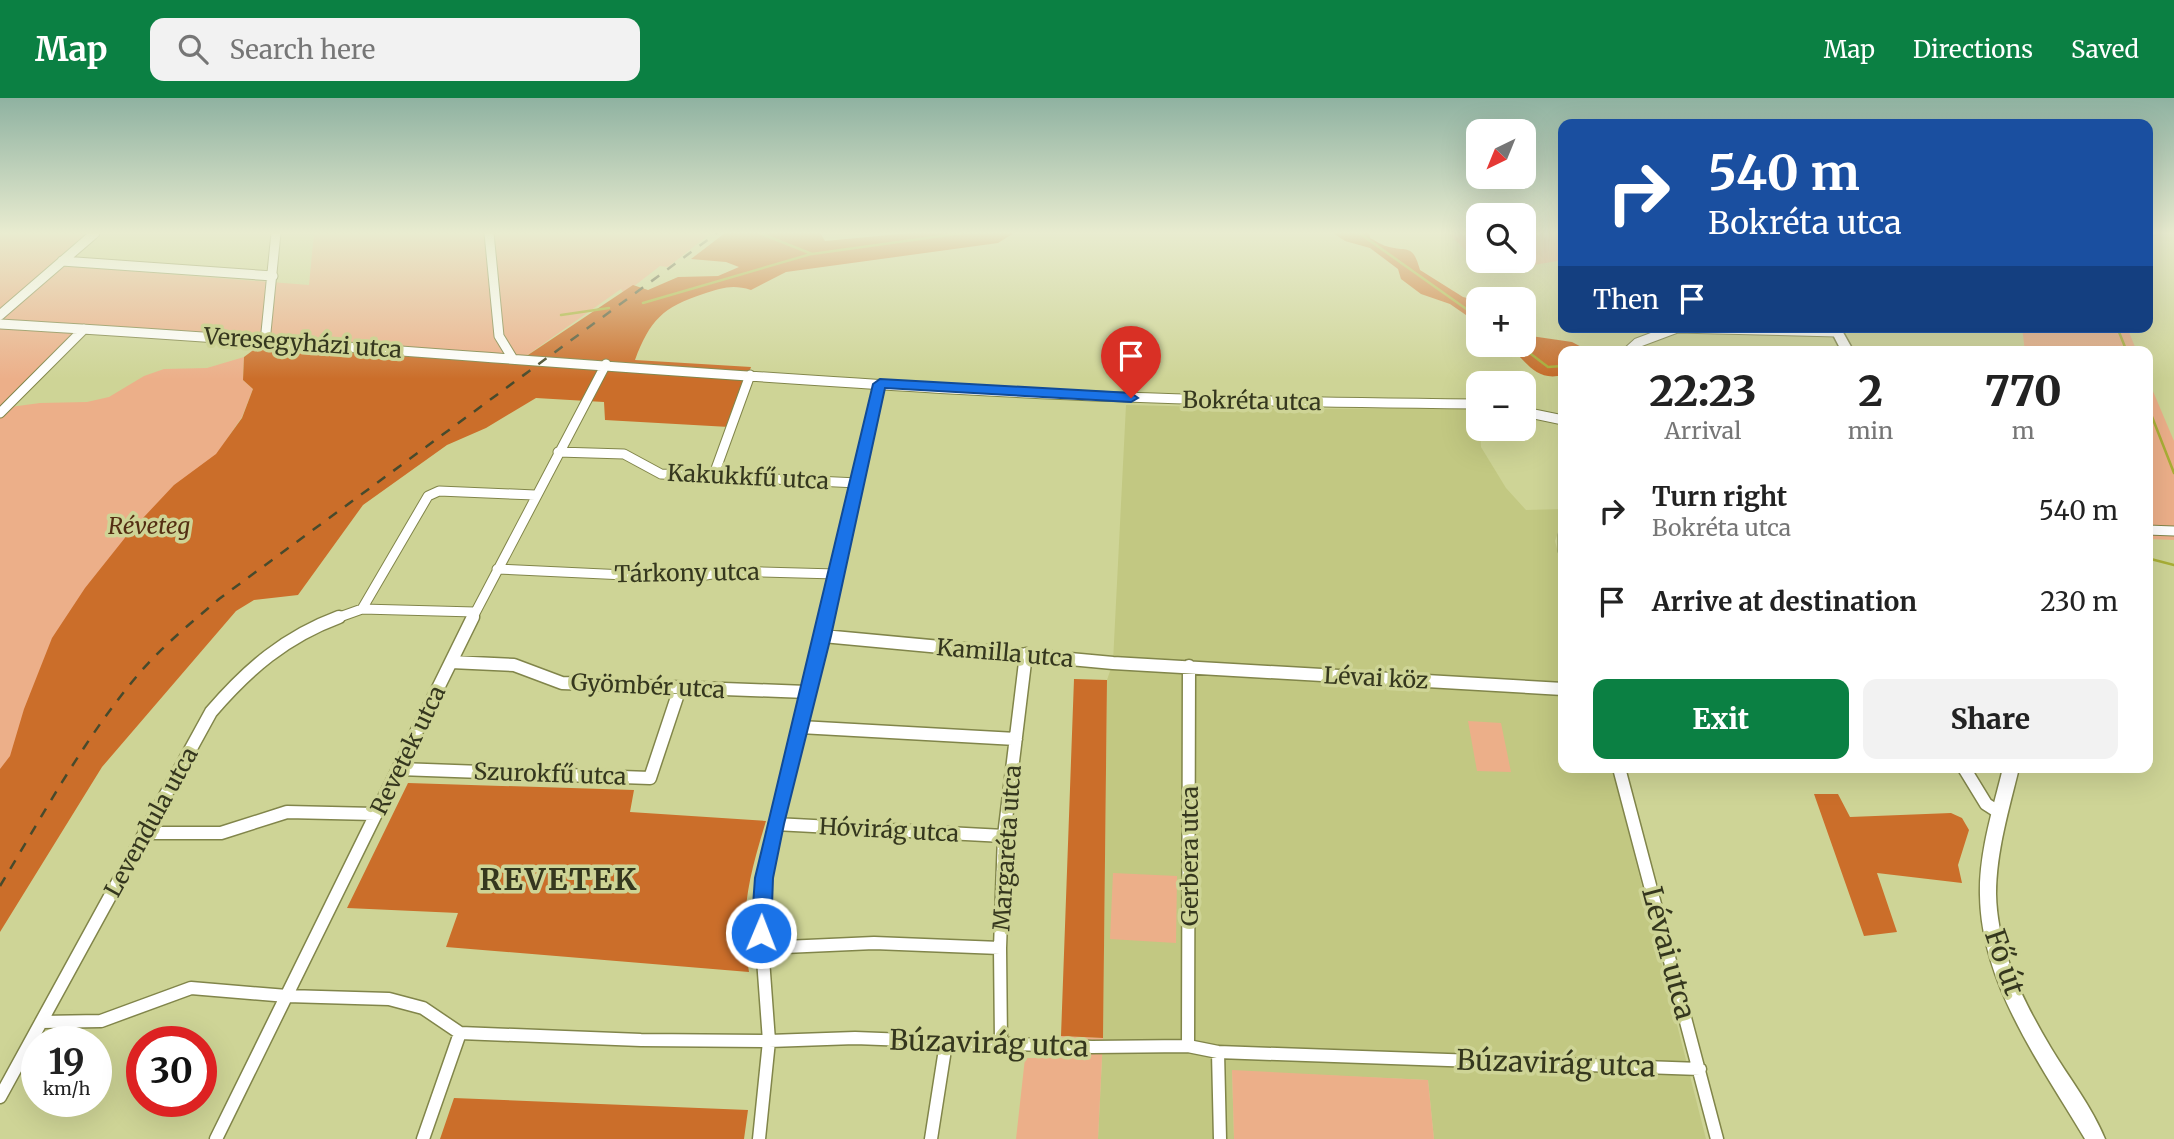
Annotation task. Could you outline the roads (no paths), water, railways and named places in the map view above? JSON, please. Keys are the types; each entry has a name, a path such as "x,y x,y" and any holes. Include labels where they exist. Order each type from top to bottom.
{"main road":[{"name":"Fő út","path":"2010,773 2000,813 1987,895 1994,946 2028,1022 2096,1139"}],"street":[{"path":"0,315 38,282"},
{"path":"265,342 272,282"},
{"path":"494,282 499,336 513,359"},
{"name":"Veresegyházi utca","path":"0,324 224,337 606,365"},
{"path":"0,413 84,328"},
{"path":"1634,346 1663,333"},
{"name":"Bokréta utca","path":"606,365 880,384 1144,398 1466,404"},
{"name":"Revetek utca","path":"216,1139 475,612 606,365"},
{"path":"713,477 750,375"},
{"path":"759,1139 769,1041 760,918 764,878 880,384"},
{"path":"1536,414 1558,419"},
{"name":"Kakukkfű utca","path":"558,452 624,454 661,474 858,483"},
{"path":"362,609 428,496 439,491 535,495"},
{"path":"2153,530 2174,531"},
{"name":"Tárkony utca","path":"497,569 689,578 729,571 836,574"},
{"name":"Levendula utca","path":"0,1097 211,712 237,680 267,652 303,629 362,609 475,612"},
{"name":"Kamilla utca","path":"822,636 1188,666"},
{"name":"Margaréta utca","path":"1001,1042 1000,948 1004,836 1026,654"},
{"name":"Gyömbér utca","path":"451,662 514,665 562,683 807,692"},
{"name":"Lévai köz","path":"1188,666 1558,689"},
{"name":"Gerbera utca","path":"1188,666 1188,1046"},
{"name":"Szurokfű utca","path":"398,769 650,778 680,688"},
{"path":"800,727 1016,739"},
{"name":"Lévai utca","path":"1620,773 1717,1139"},
{"path":"1967,773 1986,804 2000,813"},
{"path":"145,833 221,833 287,812 375,814"},
{"name":"Hóvirág utca","path":"775,824 1004,836"},
{"path":"762,948 874,943 1000,948"},
{"path":"41,1021 102,1021 191,988 287,996 389,999 423,1008 460,1033 423,1139"},
{"name":"Búzavirág utca","path":"460,1033 641,1041 855,1038 1093,1047 1188,1046 1218,1052 1700,1069"},
{"path":"931,1139 946,1043"},
{"path":"1218,1052 1220,1139"}],"waterway":[{"path":"643,303 716,282"},
{"path":"1428,282 1466,309"},
{"path":"561,315 609,308"},
{"path":"2119,333 2125,346"},
{"path":"1535,357 1548,367 1558,366"},
{"path":"2153,419 2174,473"},
{"path":"2153,560 2174,565"}],"railway":[{"path":"0,886 64,778 117,700 176,636 219,599 651,282"}],"district":[{"name":"REVETEK","path":"559,880"}],"park label":[{"name":"Réveteg","path":"149,526"}]}
